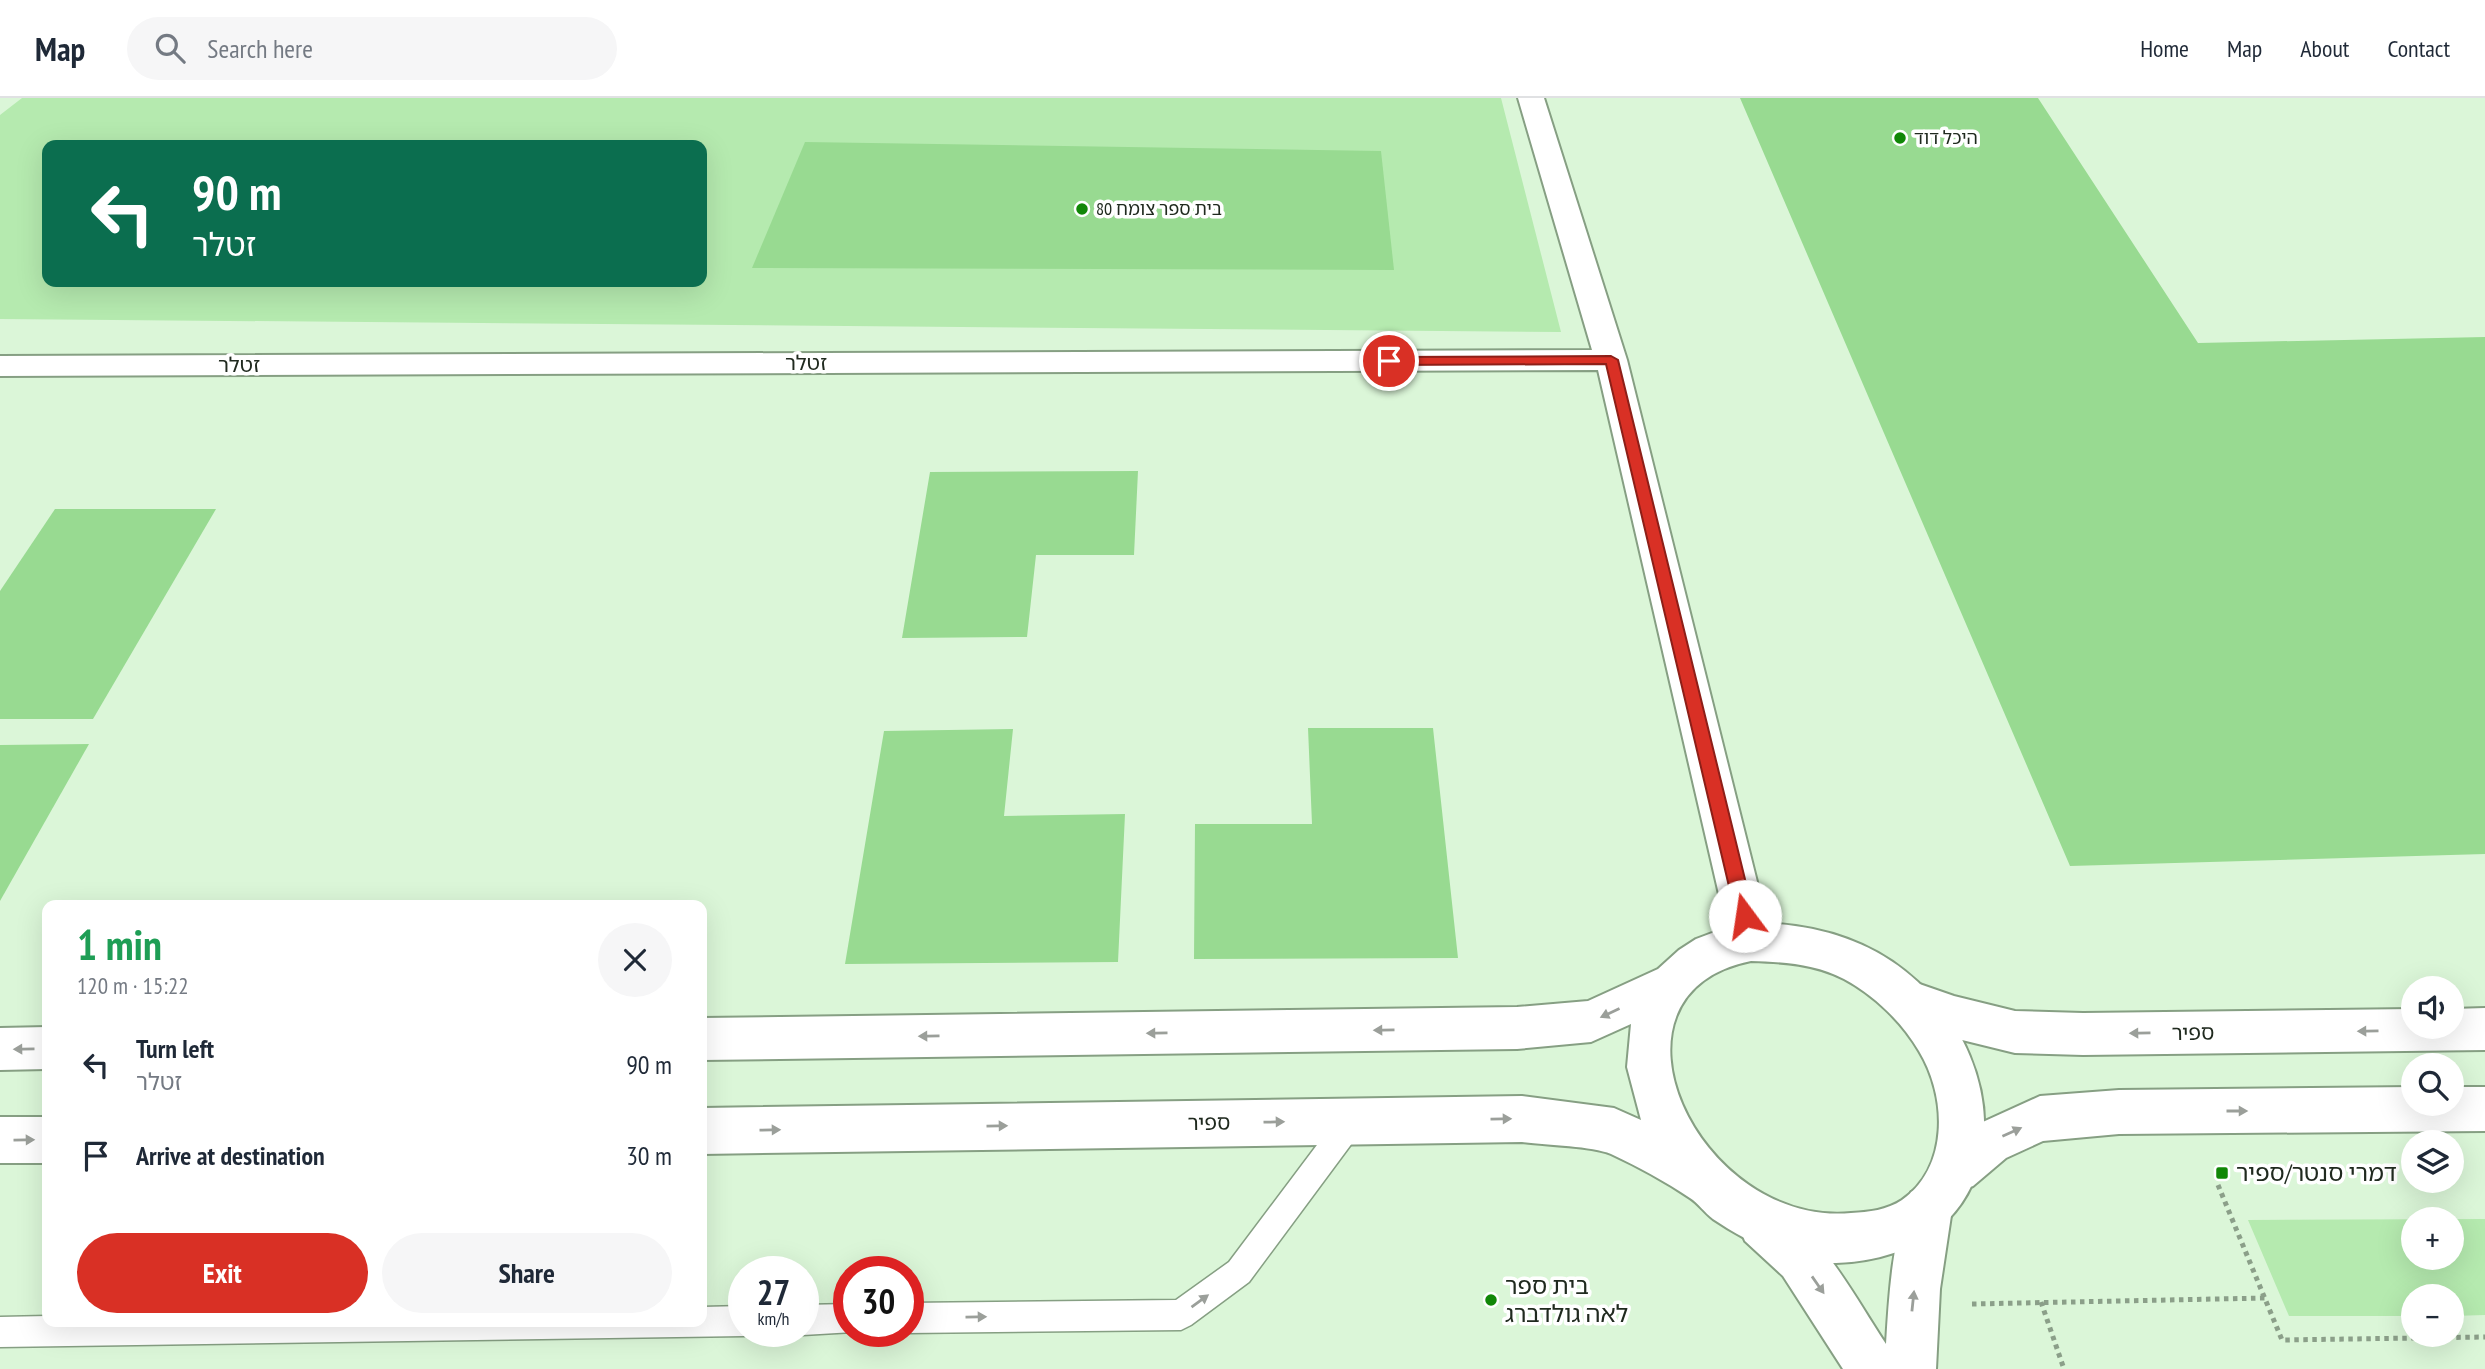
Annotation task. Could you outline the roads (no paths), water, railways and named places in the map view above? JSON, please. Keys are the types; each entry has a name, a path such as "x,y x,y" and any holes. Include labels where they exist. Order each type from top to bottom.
{"street":[{"path":"1531,98 1611,360 1751,942"},
{"name":"זטלר","path":"0,366 1611,360"},
{"path":"707,1039 1517,1028 1591,1021 1671,984 1694,964 1720,949 1751,942 1790,942 1831,953 1871,972 1906,999 1938,1038 1957,1081 1964,1126 1956,1169"},
{"path":"1671,984 1653,1017 1648,1056 1654,1099 1673,1142 1704,1180 1728,1201 1755,1218 1800,1259 1873,1369"},
{"name":"ספיר","path":"1906,999 1954,1017 2015,1032 2083,1034 2485,1029"},
{"path":"0,1049 42,1048"},
{"path":"1911,1369 1911,1321 1919,1246 1928,1209 1956,1169 1990,1142 2040,1119 2119,1112 2485,1109"},
{"name":"ספיר","path":"707,1130 1522,1119 1614,1132 1704,1180"},
{"path":"0,1140 42,1140"},
{"path":"1755,1218 1802,1235 1849,1240 1893,1231 1928,1209"}],"lane":[{"path":"924,1318 1181,1315 1239,1272 1352,1121"},
{"path":"707,1322 728,1321"},
{"path":"0,1332 338,1327"}],"place":[{"name":"היכל דוד","path":"1900,138"},
{"name":"בית ספר צומח 80","path":"1082,209"},
{"name":"דמרי סנטר/ספיר","path":"2222,1173"},
{"name":"בית ספר לאה גולדברג","path":"1491,1300"}]}
